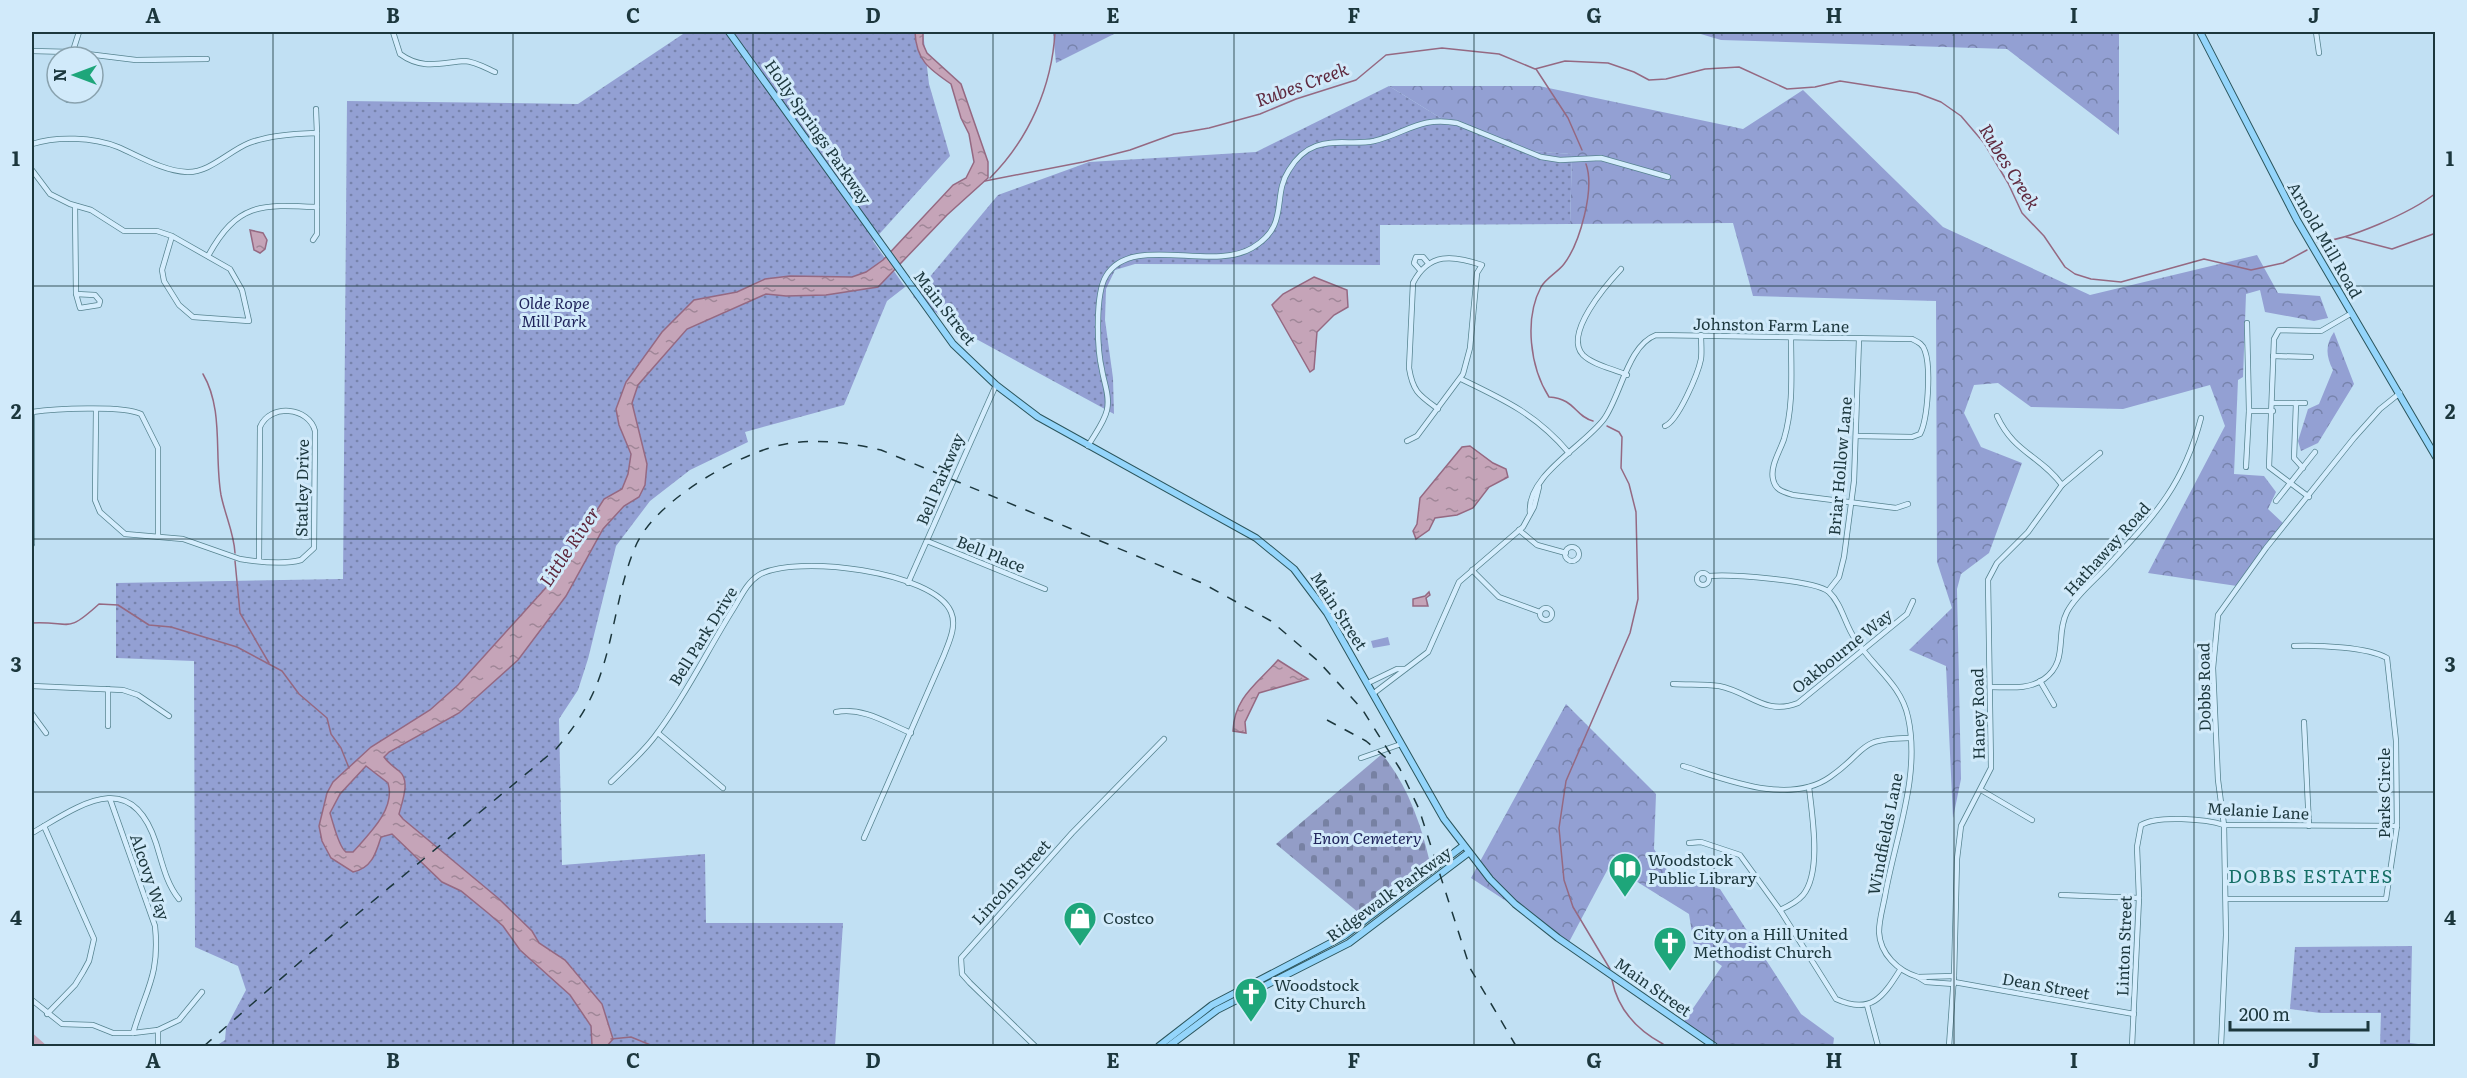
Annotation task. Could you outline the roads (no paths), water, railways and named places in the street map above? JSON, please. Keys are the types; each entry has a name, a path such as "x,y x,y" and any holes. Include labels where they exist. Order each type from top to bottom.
{"main road":[{"name":"Holly Springs Parkway","path":"729,32 863,220"},
{"name":"Arnold Mill Road","path":"2200,32 2297,220 2436,457"},
{"name":"Main Street","path":"863,220 953,344 996,385 1038,417 1256,538 1278,554 1307,583 1374,693 1444,819 1468,853 1502,891 1537,921 1714,1047"},
{"name":"Ridgewalk Parkway","path":"1160,1047 1212,1005 1344,936 1463,846"},
{"name":"Ridgewalk Parkway","path":"1169,1047 1217,1010 1348,943 1468,853"}],"street":[{"path":"393,32 400,54 422,65 432,66 465,61 495,72"},
{"path":"2316,32 2319,53"},
{"path":"105,58 136,60 207,59"},
{"path":"313,240 317,234 316,109"},
{"path":"1088,446 1104,418 1108,401 1100,350 1101,288 1108,272 1121,261 1137,255 1226,257 1252,248 1266,237 1275,224 1287,172 1311,148 1326,143 1375,140 1419,123 1443,121 1456,123 1550,159 1601,158 1668,177"},
{"path":"32,144 42,141 91,140 116,146 164,166 196,172 248,143 293,134 317,133"},
{"path":"32,170 50,194 75,206 91,210 124,231 157,231 172,236 230,269 242,290 249,321 193,317 179,305 164,281 162,270 172,236"},
{"path":"75,206 76,294 80,308 99,305 100,301 95,295 76,294"},
{"path":"208,256 220,234 247,211 262,206 317,207"},
{"path":"1420,270 1414,263 1416,257 1423,257 1428,264"},
{"path":"1407,441 1417,436 1438,409 1461,379 1470,348 1477,273 1482,264 1452,258 1428,264 1420,270 1413,282 1409,368 1416,393 1438,409"},
{"path":"1621,269 1594,302 1581,329 1578,344 1581,352 1587,358 1627,375"},
{"path":"2309,497 2270,467 2274,339 2279,330 2321,331 2352,313"},
{"path":"2246,467 2249,411 2247,323"},
{"name":"Johnston Farm Lane","path":"1374,693 1401,675 1405,669 1428,652 1456,587 1472,570 1519,530 1530,513 1539,486 1552,468 1606,417 1627,375 1634,354 1649,338 1662,334 1912,339 1920,343 1925,349 1927,384 1925,424 1920,434 1912,437 1856,436"},
{"path":"1665,426 1675,420 1697,371 1701,359 1701,335"},
{"path":"1791,337 1791,400 1786,430 1772,471 1775,486 1780,491 1793,495 1896,508 1908,504"},
{"name":"Briar Hollow Lane","path":"1828,591 1842,569 1851,502 1859,339"},
{"path":"2273,356 2311,357"},
{"path":"1461,379 1517,406 1545,427 1569,453"},
{"name":"Bell Parkway","path":"908,583 996,385"},
{"name":"Dobbs Road","path":"2221,1047 2226,899 2224,825 2218,780 2213,668 2218,615 2266,548 2355,438 2380,409 2400,393"},
{"path":"2273,403 2304,404"},
{"path":"2296,403 2294,458 2303,468"},
{"path":"32,544 32,412 52,409 141,414 157,442 158,536"},
{"name":"Statley Drive","path":"96,410 97,508 125,534 183,539 240,559 259,561 297,562 307,557 314,548 315,431 310,419 304,414 271,413 260,427 259,561"},
{"path":"2249,411 2273,411"},
{"path":"1997,416 2010,440 2047,468 2062,485"},
{"name":"Hathaway Road","path":"2040,681 2053,670 2059,661 2067,612 2167,499 2190,456 2201,418"},
{"path":"2276,501 2315,452"},
{"name":"Haney Road","path":"1949,1047 1954,980 1956,859 1961,826 1991,768 1988,580 1996,563 2028,531 2062,485 2100,453"},
{"path":"1519,530 1542,548 1566,553"},
{"name":"Bell Place","path":"927,541 1044,589"},
{"name":"Bell Park Drive","path":"611,782 658,733 748,585 758,576 784,567 845,567 874,571 908,583 947,604 954,621 952,634 911,733 864,838"},
{"path":"1472,570 1493,594 1540,612"},
{"path":"1709,576 1807,583 1828,591"},
{"name":"Windfields Lane","path":"1828,591 1863,650 1902,695 1908,719 1911,774 1890,866 1879,932 1885,952 1900,970"},
{"name":"Oakbourne Way","path":"1673,684 1721,687 1772,708 1787,708 1798,703 1907,614 1913,601"},
{"name":"Parks Circle","path":"2226,899 2386,899 2397,826 2396,741 2387,658 2371,652 2294,645"},
{"name":"Johnston Farm Lane","path":"1368,683 1397,669 1405,669"},
{"path":"1990,687 2028,686 2040,681 2054,705"},
{"path":"32,686 123,690 138,694 169,716"},
{"path":"108,689 108,726"},
{"path":"836,712 850,709 911,733"},
{"path":"32,714 46,733"},
{"path":"2304,722 2309,826"},
{"path":"658,733 723,788"},
{"path":"1683,766 1745,786 1767,789 1809,787 1830,777 1870,742 1879,739 1909,738"},
{"name":"Lincoln Street","path":"1035,1047 962,974 961,958 1072,833 1164,739"},
{"path":"1361,758 1401,744"},
{"path":"1780,910 1796,903 1805,893 1811,881 1814,833 1809,787"},
{"path":"1981,789 2032,820"},
{"path":"32,833 83,803 110,799 126,801 137,807 149,821 171,889 179,898"},
{"name":"Alcovy Way","path":"110,799 152,915 156,936 155,975 133,1033"},
{"name":"Melanie Lane","path":"2137,847 2141,825 2148,820 2210,820 2224,825 2397,826"},
{"path":"44,826 94,939 89,961 75,985 47,1014"},
{"path":"1689,843 1701,842 1740,855 1780,910 1830,994 1845,1003 1867,1005 1887,991 1900,970"},
{"name":"Linton Street","path":"2132,1047 2139,898 2137,847"},
{"path":"2061,895 2139,898"},
{"name":"Dean Street","path":"1900,970 1918,977 1954,980 2134,1014"},
{"path":"32,1000 62,1024 93,1025 113,1032 133,1033 158,1030 179,1020 202,992"},
{"path":"1867,1005 1878,1047"},
{"path":"158,1030 158,1047"}],"water":[{"path":"915,32 923,32 923,44 927,53 961,84 988,162 988,178 947,215 878,287 826,295 766,294 687,329 638,385 632,403 647,464 645,485 639,497 624,506 603,529 566,596 518,660 459,713 384,757 403,775 405,791 399,814 403,819 498,898 532,931 539,943 565,960 602,1004 613,1039 607,1046 592,1046 591,1026 570,995 520,950 503,926 461,891 442,882 392,834 381,837 372,859 359,870 353,872 331,858 322,841 319,826 327,793 333,782 371,747 430,710 458,685 552,581 604,499 622,489 628,474 631,454 619,425 616,409 626,382 662,332 694,300 737,292 765,279 790,276 852,277 866,272 883,260 953,185 966,178 974,162 969,134 961,118 951,84 925,63 916,42","holes":["366,766 388,783 389,793 385,812 353,852 346,852 339,841 330,813 340,794"]},
{"path":"250,230 263,233 267,240 265,249 260,253 254,250"},
{"path":"1314,277 1347,290 1348,307 1334,315 1317,332 1314,369 1310,372 1272,305 1283,294"},
{"path":"1470,446 1493,463 1506,469 1508,477 1489,487 1473,508 1457,515 1435,518 1429,530 1416,539 1413,531 1417,524 1420,498 1462,447"},
{"path":"1429,592 1430,595 1426,598 1428,606 1413,606 1413,599 1425,596"},
{"path":"1278,660 1308,679 1259,693 1245,722 1246,733 1233,731 1234,719 1242,700"}],"waterway":[{"name":"Little River","path":"990,178 1016,146 1036,111 1049,72 1055,32"},
{"name":"Rubes Creek","path":"985,181 1083,162 1130,150 1174,134 1209,128 1260,114 1296,99 1356,80 1386,55 1442,48 1499,54 1535,69 1565,61 1608,63 1649,80 1666,79 1705,69 1739,67 1787,89 1815,87 1840,81 1917,93 1941,102 1961,116 1984,143 2008,183 2022,213 2044,236 2065,267 2075,274 2091,279 2121,282 2204,259 2251,270 2283,263 2307,250"},
{"path":"1536,69 1568,118 1582,150"},
{"path":"1586,164 1589,187 1580,230 1564,264 1541,287 1532,313 1531,328 1537,372 1549,397 1565,401 1587,419 1593,421"},
{"path":"2317,242 2362,231 2412,209 2436,193"},
{"name":"Rubes Creek","path":"2346,237 2392,249 2436,233"},
{"path":"203,374 214,402 221,495 235,553"},
{"path":"1607,426 1619,432 1622,437 1621,468 1629,484 1636,512 1638,599 1630,633 1566,781 1559,828 1564,880 1573,907 1610,969"},
{"path":"235,561 240,613 269,663"},
{"path":"32,623 73,623 99,604 118,605 149,625 171,627 237,647 282,671 299,694 327,718 331,734 341,748 349,768"},
{"path":"1612,980 1619,1001 1630,1018 1637,1026 1663,1044"},
{"path":"611,1039 631,1037 653,1046"},
{"path":"32,1038 41,1046"}],"railway":[{"path":"204,1046 308,955 556,749 589,702 603,667 630,560 648,526 664,509 704,479 750,455 772,447 814,441 881,450 1202,583 1271,621 1318,661 1362,709 1400,769 1419,809 1470,968 1516,1046"},
{"path":"1327,720 1366,741 1391,762"}],"place":[{"name":"Woodstock Public Library","path":"1625,898"},
{"name":"Costco","path":"1080,947"},
{"name":"City on a Hill United Methodist Church","path":"1670,972"},
{"name":"Woodstock City Church","path":"1251,1023"}],"district":[{"name":"DOBBS ESTATES","path":"2311,877"}],"park label":[{"name":"Olde Rope Mill Park","path":"554,312"},
{"name":"Enon Cemetery","path":"1367,838"}]}
